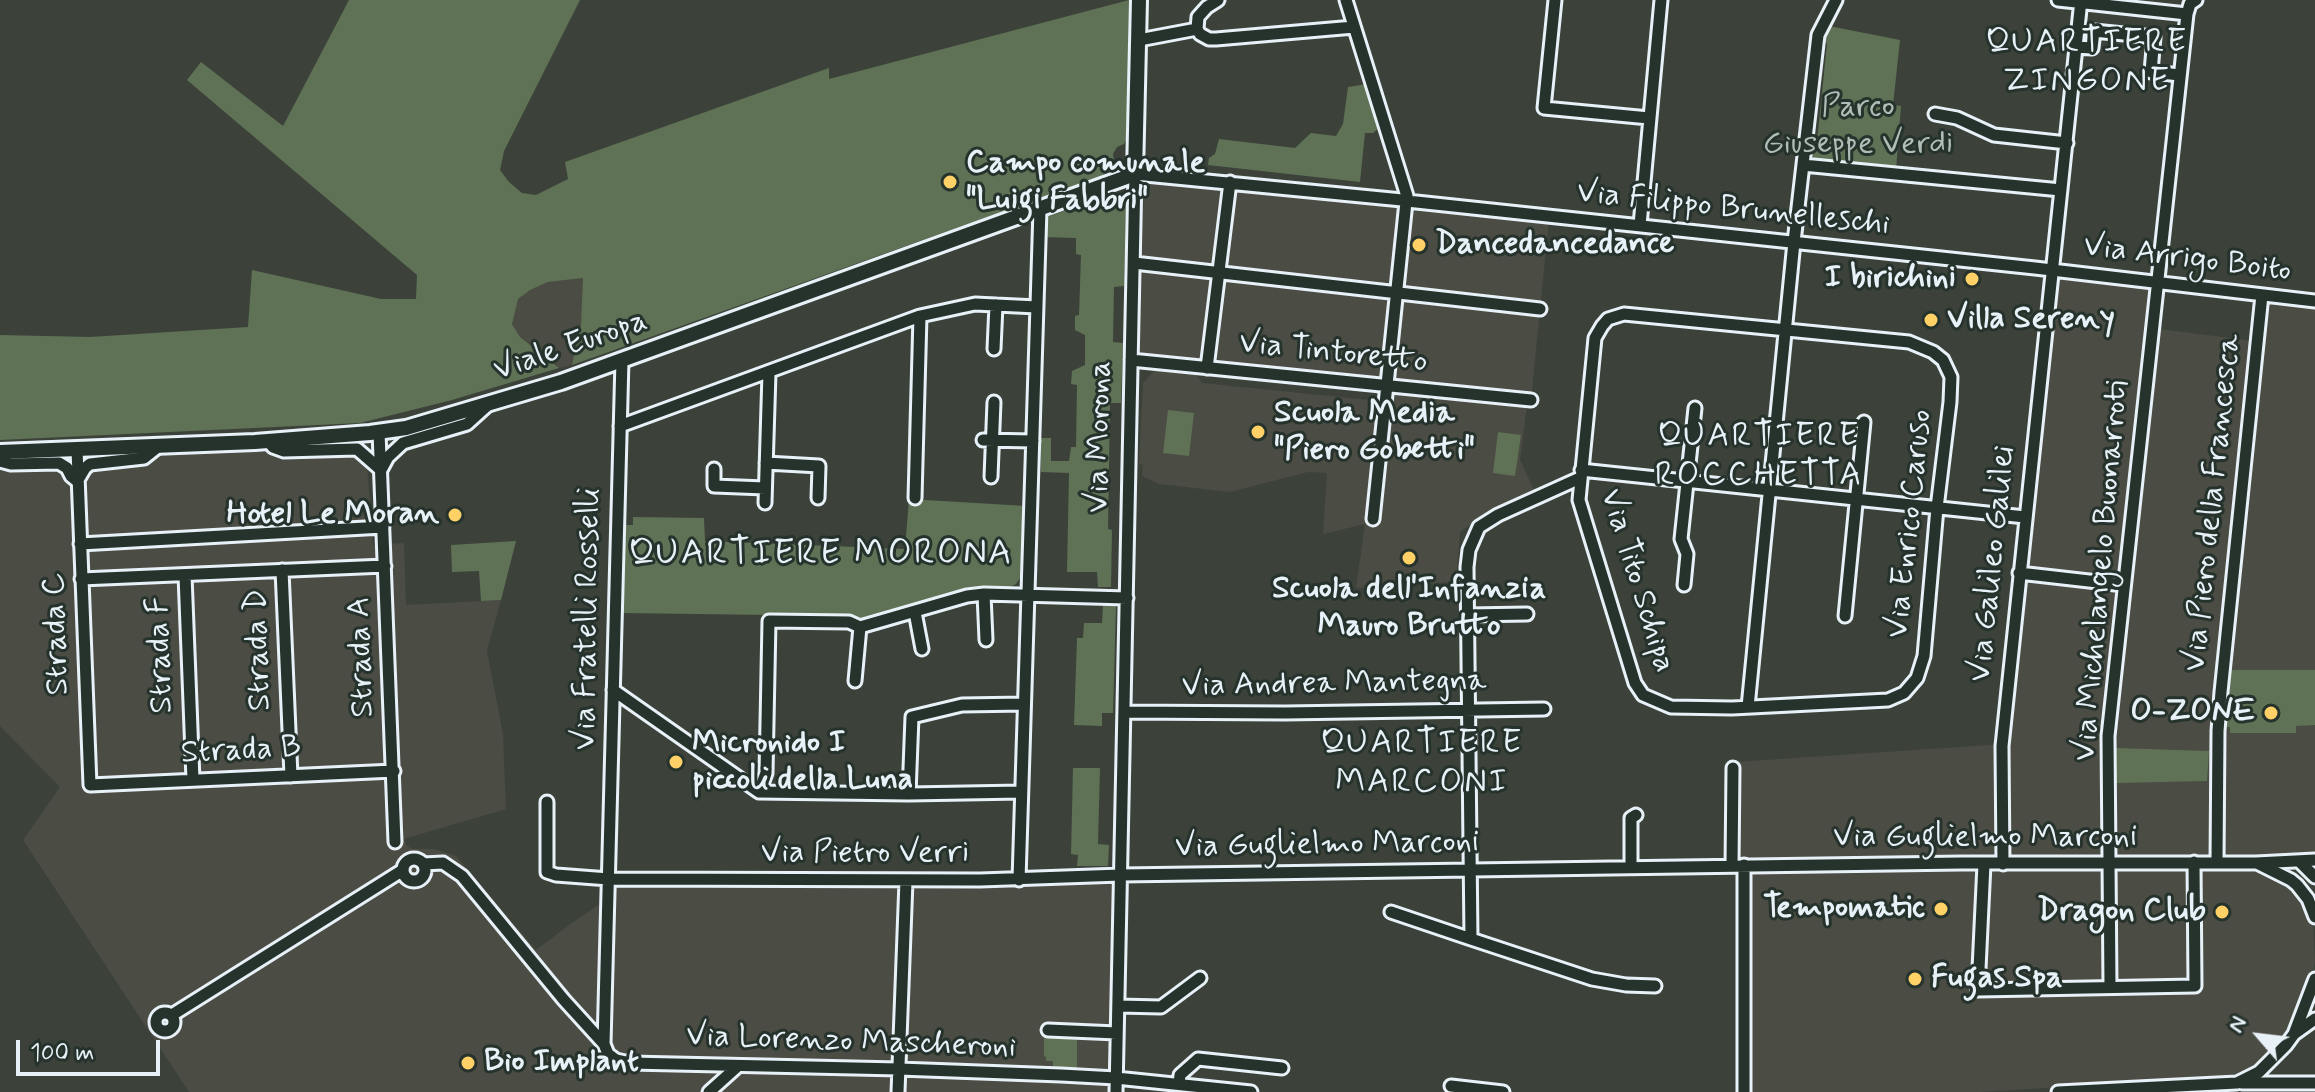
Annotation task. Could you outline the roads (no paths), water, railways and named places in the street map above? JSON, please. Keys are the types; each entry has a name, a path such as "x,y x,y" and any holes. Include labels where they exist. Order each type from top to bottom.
{"main road":[{"name":"Via Morona","path":"1135,174 1139,0"},
{"name":"Viale Europa","path":"0,452 268,441 406,428 488,405 622,360 1135,174"}],"street":[{"path":"1218,0 1198,17 1197,29 1209,39 1354,27"},
{"path":"1346,0 1406,200 1373,519"},
{"path":"1555,0 1544,108 1649,118"},
{"path":"1641,220 1661,0"},
{"path":"1748,707 1794,242 1818,35 1836,0"},
{"path":"2058,0 2187,14 2190,4 2196,0"},
{"name":"Via Galileo Galilei","path":"2003,864 2002,746 2081,1"},
{"name":"Via Michelangelo Buonarroti","path":"2110,987 2108,736 2187,14"},
{"path":"1139,40 1197,29"},
{"path":"2076,47 2092,48 2094,31 2154,37 2151,72 2180,75"},
{"path":"1935,114 1957,118 1994,135 2067,143"},
{"path":"1803,165 2061,190"},
{"name":"Via Filippo Brunelleschi","path":"1135,174 1641,220 1794,242 2052,270"},
{"name":"Via Morona","path":"1116,1092 1135,174"},
{"path":"1207,368 1230,182"},
{"path":"1019,880 1040,209"},
{"path":"1134,263 1540,309"},
{"name":"Via Arrigo Boito","path":"2052,270 2315,301"},
{"name":"Via Piero della Francesca","path":"2217,862 2221,692 2262,295"},
{"path":"620,426 920,316 975,304 1037,307"},
{"path":"994,349 996,305"},
{"name":"Via Tito Schipa","path":"1748,707 1671,707 1643,695 1635,683 1579,500 1580,474 1595,338 1608,319 1624,314 1785,330"},
{"path":"915,498 920,316"},
{"name":"Via Enrico Caruso","path":"1748,707 1888,700 1913,685 1924,656 1950,402 1951,377 1943,360 1933,352 1909,342 1785,330"},
{"name":"Via Fratelli Rosselli","path":"604,1038 622,360"},
{"name":"Via Tintoretto","path":"1131,360 1531,400"},
{"path":"765,503 769,373"},
{"path":"991,477 987,440 994,402"},
{"path":"268,441 273,447 284,451 357,449 381,470 388,457 403,443 467,424 488,405"},
{"path":"1684,585 1687,554 1681,539 1695,408"},
{"path":"1845,616 1864,422"},
{"name":"Strada A","path":"375,433 381,470 395,842"},
{"path":"987,440 1033,441"},
{"path":"0,461 11,464 59,463 77,481 90,464 144,458 159,446"},
{"name":"Strada C","path":"74,449 90,785"},
{"path":"766,463 819,466 818,498"},
{"path":"714,469 714,486 765,488"},
{"path":"1471,939 1467,567 1469,550 1479,527 1580,474 1687,481 2025,517"},
{"path":"80,544 383,527"},
{"path":"81,579 385,566"},
{"name":"Strada D","path":"282,570 291,776"},
{"path":"2019,573 2124,585"},
{"name":"Strada F","path":"185,575 193,780"},
{"path":"759,792 766,773 769,621 849,622 860,627 967,596 984,594 1127,598"},
{"path":"984,594 986,640"},
{"path":"915,612 922,649"},
{"path":"1468,615 1527,614"},
{"path":"855,681 860,627"},
{"path":"613,690 759,792 1021,792"},
{"path":"909,794 912,717 962,705 1024,704"},
{"name":"Via Andrea Mantegna","path":"1124,712 1544,709"},
{"path":"1733,768 1744,1092"},
{"name":"Strada B","path":"90,785 394,771"},
{"path":"547,802 547,872 609,879"},
{"path":"1631,867 1631,818 1636,815"},
{"name":"Via Lorenzo Mascheroni","path":"172,1015 403,870 410,859 418,859 423,864 443,863 462,876 564,1000 604,1038 612,1058 630,1063 1116,1078 1251,1092"},
{"path":"2315,860 2297,885 2308,899 2315,917"},
{"path":"1984,864 1978,990 2195,986 2194,862"},
{"name":"Via Guglielmo Marconi","path":"1121,875 2217,862 2256,863 2297,885"},
{"path":"2256,863 2307,869"},
{"name":"Via Pietro Verri","path":"609,879 906,881 1121,875"},
{"path":"898,1092 906,881"},
{"path":"1391,912 1592,979 1655,986"},
{"path":"1118,1006 1161,1007 1200,978"},
{"path":"2237,1083 2259,1072 2277,1057 2294,1034 2315,979"},
{"path":"2294,1034 2315,1019"},
{"path":"1048,1030 1117,1033"},
{"path":"1179,1084 1180,1075 1198,1059 1282,1068"},
{"path":"709,1092 738,1066"},
{"path":"2058,1092 2237,1083 2315,1083"},
{"path":"1451,1086 1503,1092"}],"place":[{"name":"Campo comunale \"Luigi Fabbri\"","path":"950,182"},
{"name":"Dancedancedance","path":"1419,245"},
{"name":"I birichini","path":"1972,279"},
{"name":"Villa Sereny","path":"1931,320"},
{"name":"Scuola Media \"Piero Gobetti\"","path":"1258,432"},
{"name":"Hotel Le Moran","path":"455,515"},
{"name":"Scuola dell'Infanzia Mauro Brutto","path":"1409,558"},
{"name":"O-ZONE","path":"2271,713"},
{"name":"Micronido I piccoli della Luna","path":"676,762"},
{"name":"Tempomatic","path":"1941,909"},
{"name":"Dragon Club","path":"2222,912"},
{"name":"Fugas Spa","path":"1915,979"},
{"name":"Bio Implant","path":"468,1063"}],"district":[{"name":"QUARTIERE ZINGONE","path":"2087,64"},
{"name":"QUARTIERE ROCCHETTA","path":"1759,458"},
{"name":"QUARTIERE MORONA","path":"821,555"},
{"name":"QUARTIERE MARCONI","path":"1422,764"}],"park label":[{"name":"Parco Giuseppe Verdi","path":"1858,126"}]}
